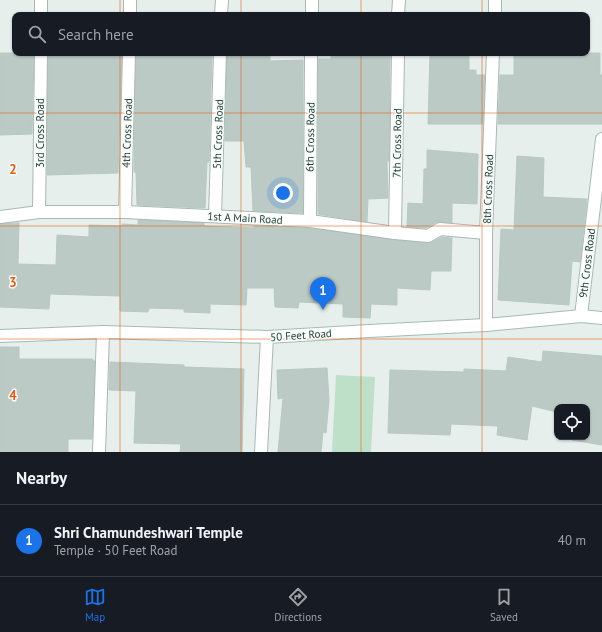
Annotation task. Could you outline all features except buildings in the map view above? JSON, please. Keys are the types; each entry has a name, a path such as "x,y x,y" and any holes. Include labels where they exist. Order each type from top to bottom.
{"street":[{"path":"41,0 41,12"},
{"path":"130,0 130,12"},
{"path":"221,12 222,0"},
{"path":"312,0 312,12"},
{"path":"398,12 399,0"},
{"path":"494,12 495,0"},
{"name":"3rd Cross Road","path":"39,212 41,56"},
{"name":"4th Cross Road","path":"125,212 129,56"},
{"name":"5th Cross Road","path":"215,216 220,56"},
{"name":"6th Cross Road","path":"310,221 311,56"},
{"name":"7th Cross Road","path":"396,233 398,56"},
{"name":"8th Cross Road","path":"486,325 486,233 493,56"},
{"name":"9th Cross Road","path":"581,316 602,139"},
{"name":"1st A Main Road","path":"0,217 39,212 125,212 310,221 428,236 440,229 486,233"},
{"name":"50 Feet Road","path":"0,336 103,332 267,337 486,325 581,316 602,318"},
{"path":"99,452 103,332"},
{"path":"261,452 267,337"}],"green space":[{"path":"336,375 375,377 371,452 332,452"}],"place":[{"name":"Shri Chamundeshwari Temple","path":"323,310"}]}
